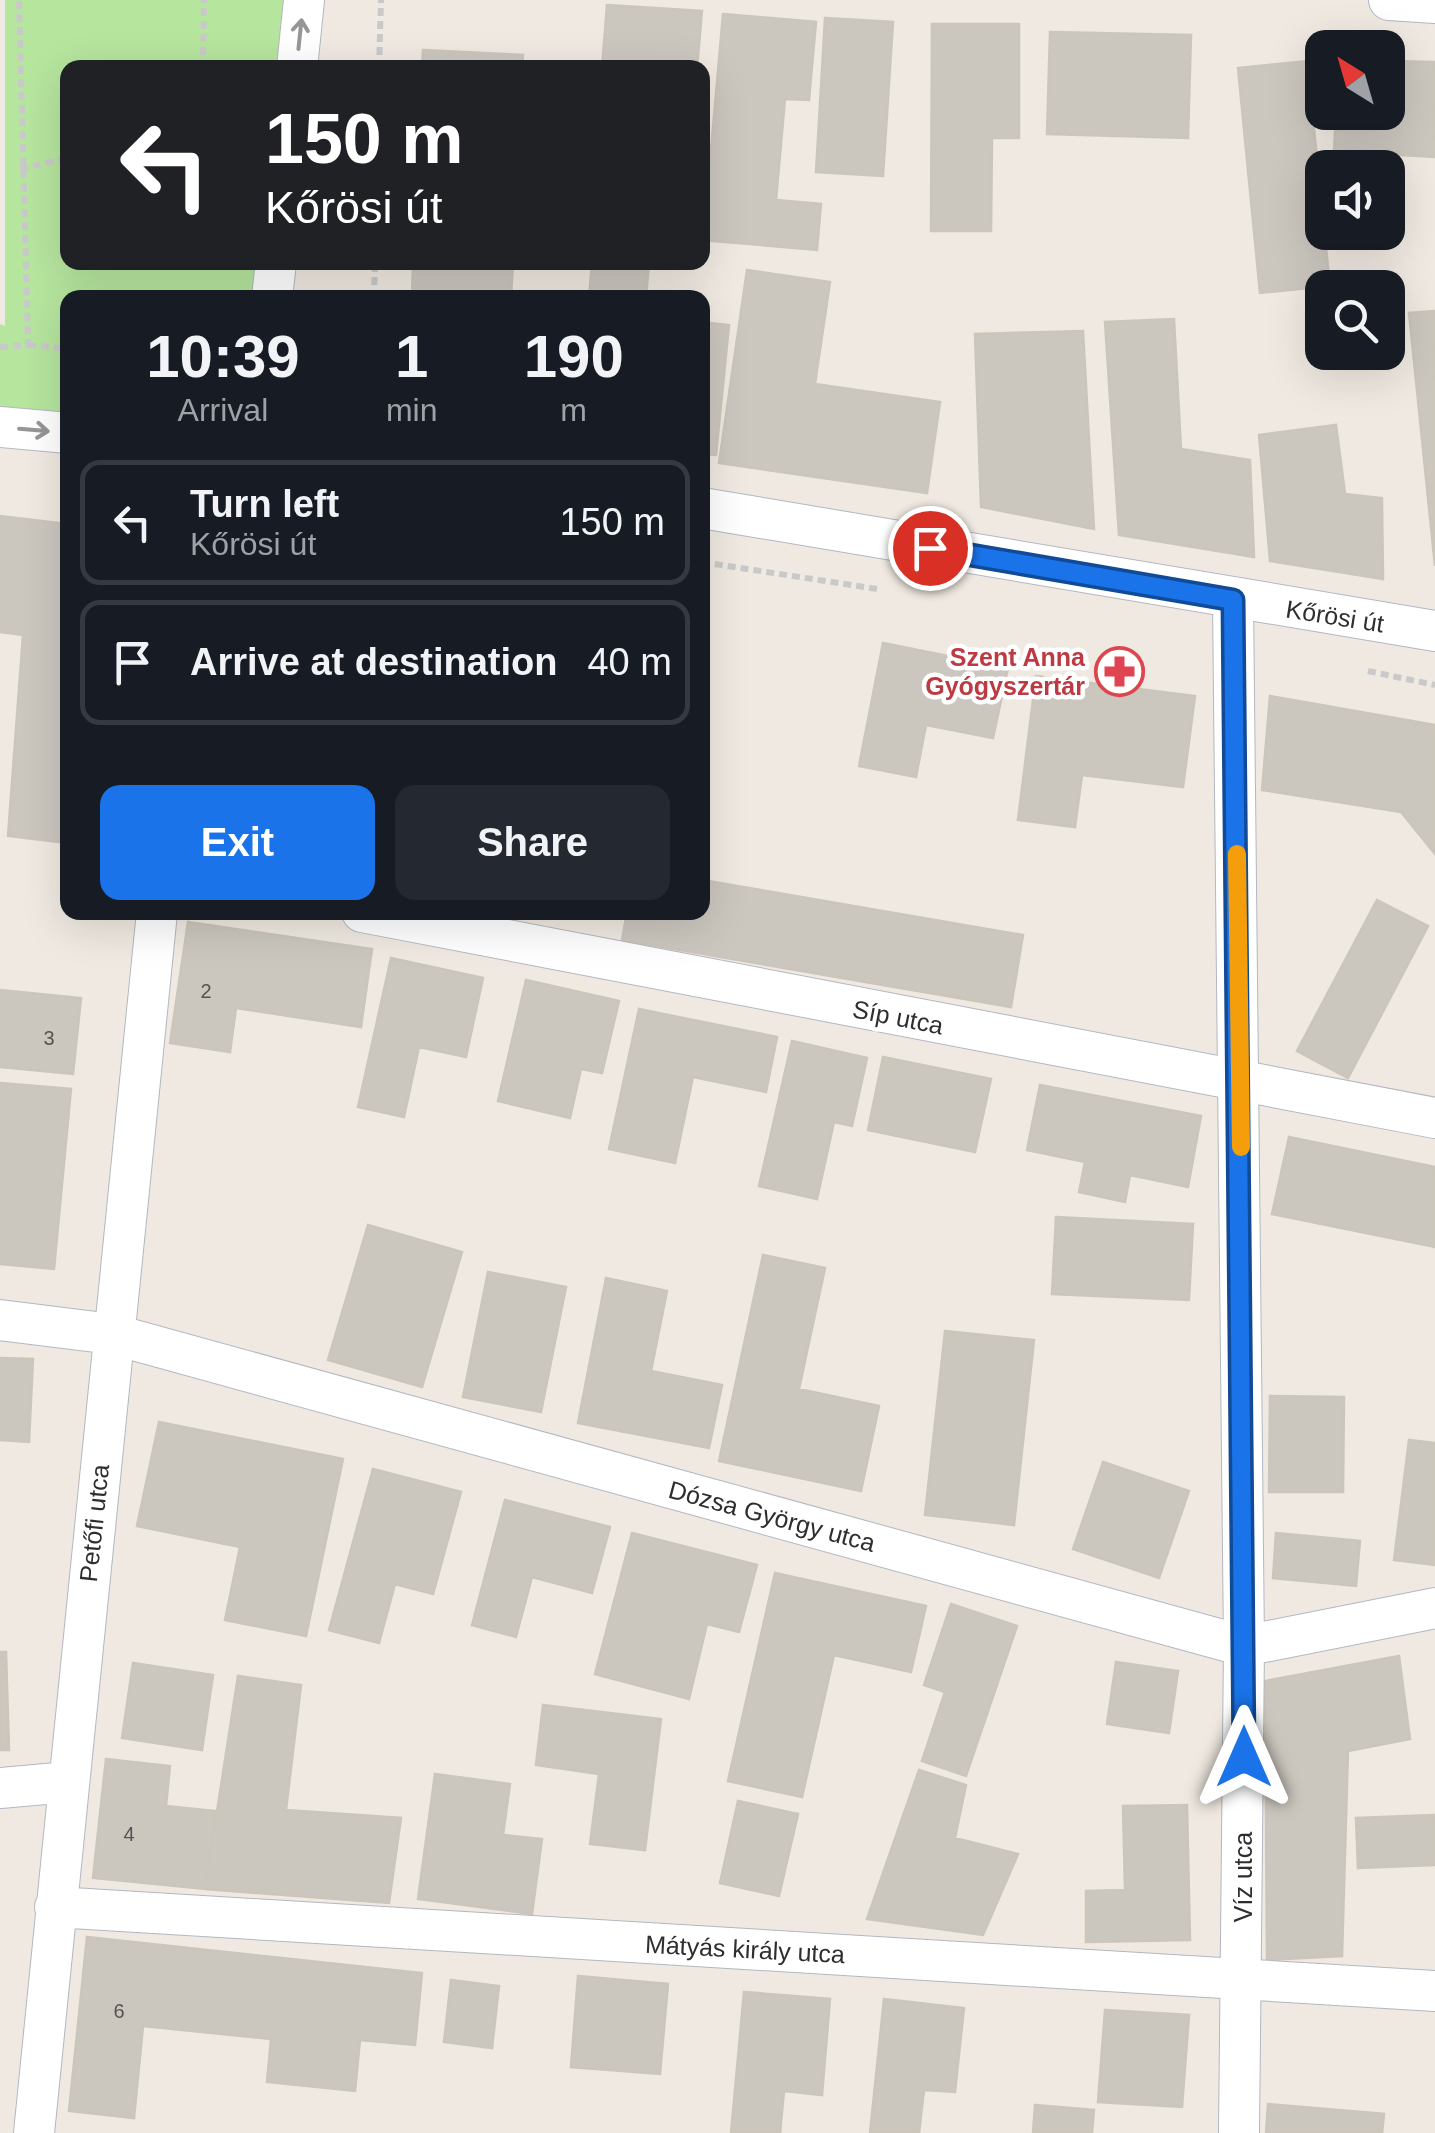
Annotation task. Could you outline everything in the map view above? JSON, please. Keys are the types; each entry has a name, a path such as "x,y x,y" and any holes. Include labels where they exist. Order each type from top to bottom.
{"street":[{"path":"298,60 304,0"},
{"path":"1389,0 1435,2"},
{"path":"0,428 60,432"},
{"name":"Kőrösi út","path":"710,509 1435,631"},
{"name":"Víz utca","path":"1233,600 1244,1646 1239,2133"},
{"name":"Petőfi utca","path":"34,2133 112,1334 157,920"},
{"name":"Síp utca","path":"403,920 1241,1084 1435,1118"},
{"name":"Dózsa György utca","path":"0,1320 112,1334 1244,1646 1435,1608"},
{"path":"0,1788 68,1782"},
{"name":"Mátyás király utca","path":"55,1906 1435,1991"}],"path":[{"path":"19,0 20,169 28,346"},
{"path":"202,60 204,0"},
{"path":"379,60 381,0"},
{"path":"20,169 60,160"},
{"path":"0,347 60,348"}],"green space":[{"path":"5,0 304,0 298,60 60,60 60,270 275,270 273,290 60,290 60,432 0,427 0,324 5,326"}],"building":[{"path":"607,5 702,11 698,60 603,60"},
{"path":"723,14 816,22 809,100 785,99 776,200 821,204 817,250 710,241 710,161"},
{"path":"825,18 893,22 883,176 816,172"},
{"path":"932,24 1019,24 1019,138 992,138 991,231 931,231"},
{"path":"1050,32 1191,35 1188,138 1047,134"},
{"path":"423,50 523,55 523,60 422,60"},
{"path":"1305,61 1305,130 1314,130 1316,150 1305,150 1305,250 1326,250 1328,270 1305,270 1305,288 1260,293 1238,68"},
{"path":"1405,61 1435,62 1435,157 1405,155 1405,150 1334,150 1335,130 1405,130"},
{"path":"413,270 513,270 511,290 412,290"},
{"path":"591,270 648,270 647,290 590,290"},
{"path":"747,270 830,282 815,384 940,402 927,493 719,463"},
{"path":"1435,311 1435,566 1409,313"},
{"path":"1174,319 1181,449 1250,460 1254,557 1119,535 1105,322"},
{"path":"710,323 729,325 716,455 710,455"},
{"path":"1083,331 1094,529 981,507 975,334"},
{"path":"1336,425 1345,494 1382,498 1383,579 1270,561 1259,435"},
{"path":"0,516 60,523 60,842 8,836 23,635 0,632"},
{"path":"883,643 1008,668 993,738 926,725 916,777 859,766"},
{"path":"1036,676 1195,696 1183,787 1082,775 1075,827 1018,820"},
{"path":"1270,696 1435,725 1435,854 1401,812 1262,790"},
{"path":"710,881 1023,935 1011,1007 622,940 626,920 710,920"},
{"path":"1377,900 1428,926 1348,1078 1297,1051"},
{"path":"188,922 372,949 361,1027 236,1008 230,1052 170,1043"},
{"path":"391,958 483,978 466,1057 419,1047 404,1117 358,1107"},
{"path":"526,980 619,1001 602,1073 581,1069 570,1118 498,1101"},
{"path":"0,990 81,998 73,1074 0,1067"},
{"path":"639,1009 777,1037 766,1092 693,1077 675,1163 609,1149"},
{"path":"792,1041 867,1058 852,1126 834,1122 817,1199 759,1186"},
{"path":"883,1057 991,1079 975,1152 868,1130"},
{"path":"0,1083 71,1089 54,1269 0,1264"},
{"path":"1040,1085 1201,1116 1188,1187 1130,1175 1125,1202 1079,1192 1085,1162 1027,1150"},
{"path":"1289,1137 1435,1167 1435,1247 1272,1214"},
{"path":"1056,1217 1193,1224 1189,1300 1052,1294"},
{"path":"368,1225 462,1252 422,1387 328,1360"},
{"path":"763,1255 825,1268 799,1389 879,1406 861,1491 719,1461"},
{"path":"488,1272 566,1287 541,1412 463,1397"},
{"path":"606,1278 667,1291 651,1371 722,1385 709,1448 578,1423"},
{"path":"945,1331 1034,1340 1014,1525 925,1515"},
{"path":"0,1358 33,1359 29,1442 0,1440"},
{"path":"1270,1396 1344,1397 1343,1492 1269,1492"},
{"path":"159,1422 343,1459 306,1636 225,1620 240,1547 137,1526"},
{"path":"1409,1440 1435,1443 1435,1565 1394,1560"},
{"path":"1103,1462 1189,1491 1159,1578 1073,1549"},
{"path":"373,1469 461,1492 433,1594 395,1584 379,1643 329,1630"},
{"path":"505,1500 610,1527 592,1593 532,1577 516,1637 472,1625"},
{"path":"632,1533 757,1565 739,1632 707,1624 689,1699 595,1674"},
{"path":"1276,1533 1360,1541 1356,1586 1273,1578"},
{"path":"775,1573 926,1606 911,1672 834,1655 802,1797 728,1781"},
{"path":"951,1604 1017,1626 966,1776 922,1761 945,1692 924,1685"},
{"path":"0,1652 6,1652 9,1750 0,1750"},
{"path":"1399,1656 1410,1739 1348,1751 1342,1956 1267,1960 1265,1681"},
{"path":"1116,1662 1178,1671 1169,1733 1107,1724"},
{"path":"133,1663 213,1675 202,1750 122,1738"},
{"path":"238,1676 301,1685 286,1810 401,1818 389,1903 205,1889"},
{"path":"543,1705 661,1719 645,1850 590,1844 599,1774 536,1765"},
{"path":"106,1759 170,1766 166,1806 216,1811 205,1889 93,1878"},
{"path":"919,1770 966,1785 955,1838 1018,1854 983,1935 867,1919"},
{"path":"435,1774 510,1784 503,1835 542,1839 532,1914 418,1899"},
{"path":"738,1801 798,1814 779,1896 720,1883"},
{"path":"1187,1805 1190,1940 1086,1942 1086,1891 1125,1890 1123,1806"},
{"path":"1435,1815 1435,1865 1358,1868 1356,1818"},
{"path":"87,1937 422,1973 415,2045 360,2040 355,2091 267,2082 271,2039 143,2026 134,2118 69,2111"},
{"path":"578,1976 668,1984 660,2074 571,2067"},
{"path":"451,1980 499,1986 492,2048 444,2042"},
{"path":"744,1992 830,1999 822,2095 784,2091 780,2133 731,2133"},
{"path":"884,1999 964,2008 955,2092 924,2090 919,2133 870,2133"},
{"path":"1105,2010 1189,2015 1182,2107 1098,2102"},
{"path":"1268,2104 1384,2114 1382,2133 1266,2133"},
{"path":"1035,2105 1094,2110 1092,2133 1033,2133"}],"slow traffic":[{"path":"1237,854 1241,1147"}],"place":[{"name":"Szent Anna Gyógyszertár","path":"1120,671"}],"route":[{"path":"930,548 1233,600 1241,1084 1244,1757"}]}
